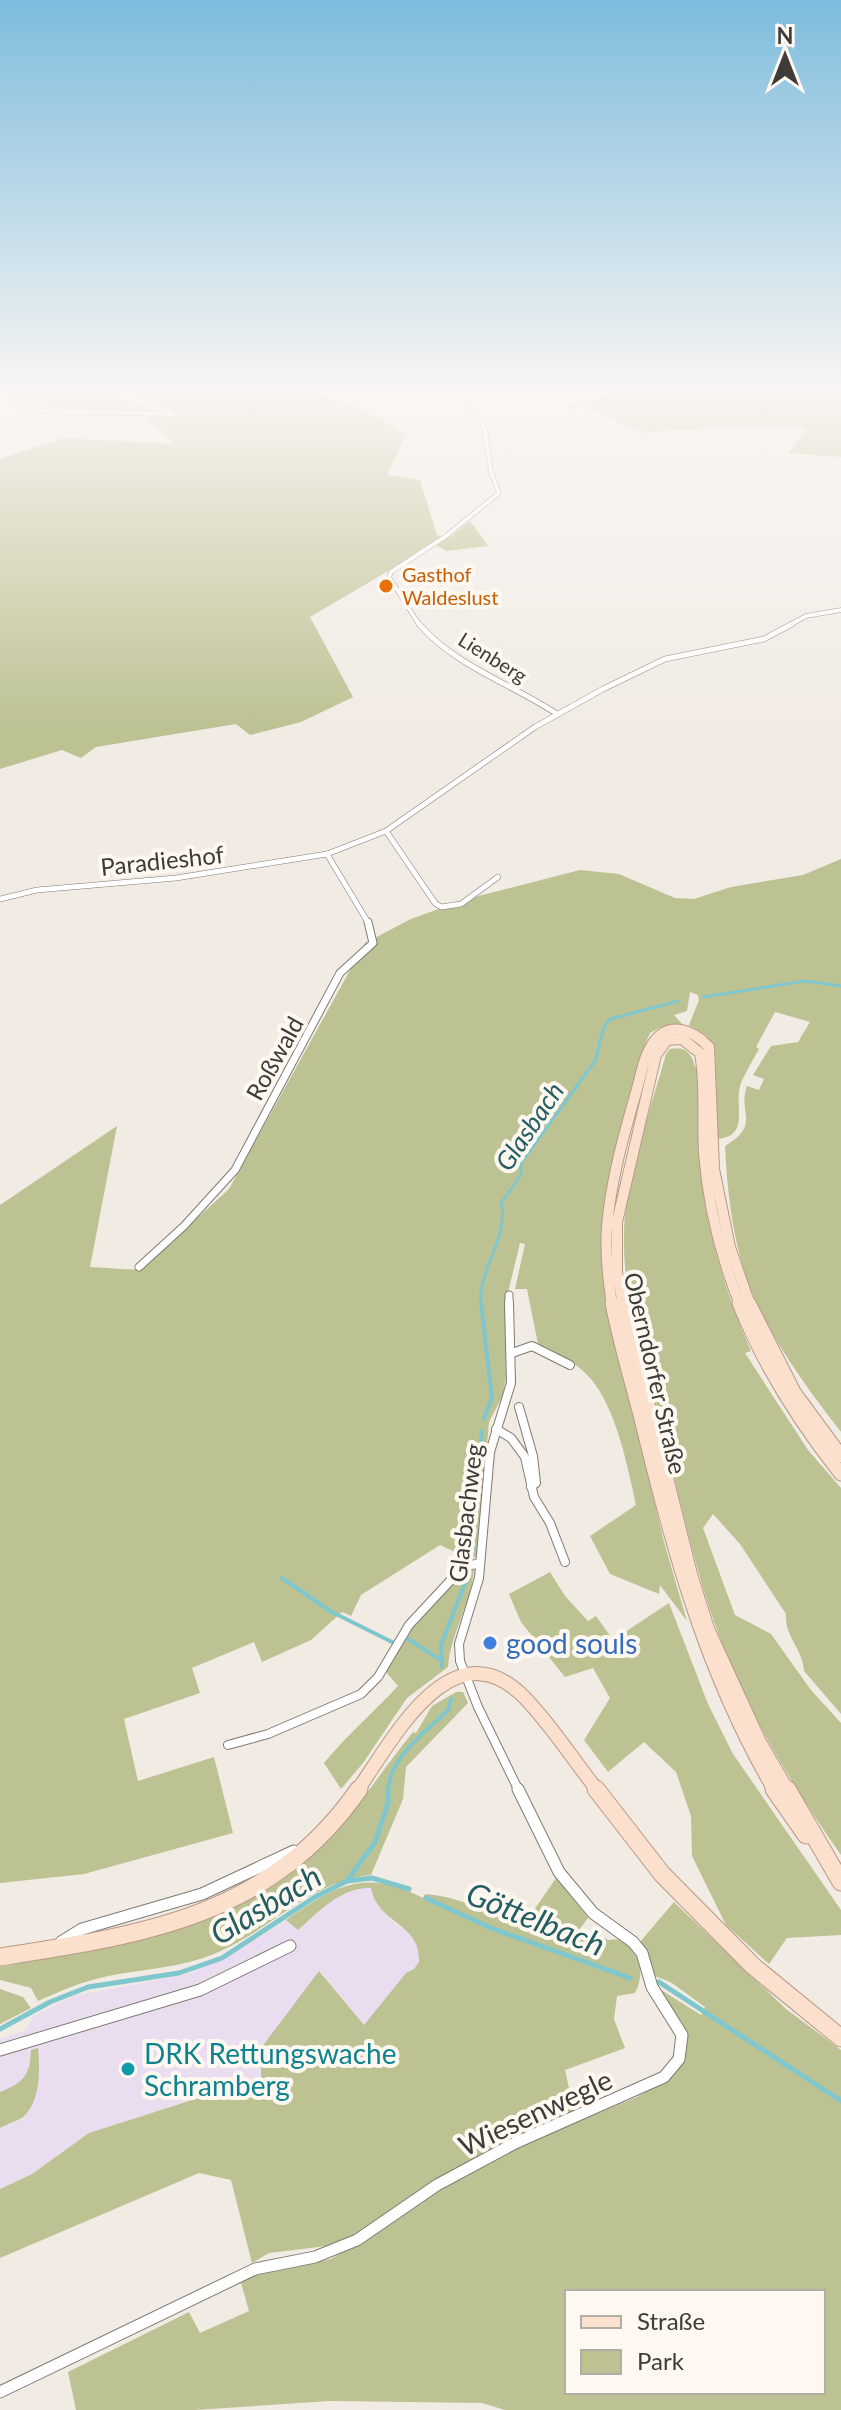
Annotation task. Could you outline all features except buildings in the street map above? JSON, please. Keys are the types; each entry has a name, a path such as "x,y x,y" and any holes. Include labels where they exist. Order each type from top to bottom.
{"main road":[{"name":"Oberndorfer Straße","path":"823,1854 796,1823 773,1789 733,1715 707,1658 695,1626 653,1470 611,1293 606,1252 611,1200 647,1054 652,1040 668,1030 693,1033 709,1047 714,1169 734,1265 777,1364 801,1403 841,1456"},
{"name":"Oberndorfer Straße","path":"841,1474 793,1411 738,1302 712,1215 705,1162 700,1053 682,1039 667,1040 656,1055 621,1199 616,1252 624,1311 691,1576 708,1630 749,1722 841,1882"},
{"path":"0,1957 171,1925 243,1895 314,1842 350,1804 384,1749 421,1700 439,1687 465,1676 494,1676 524,1697 662,1874 753,1966 841,2038"}],"street":[{"name":"Lienberg","path":"488,502 447,536 391,572 389,577 420,626 433,638 492,680 536,700 557,714"},
{"path":"327,854 386,831 557,714 665,659 764,639 806,616 841,610"},
{"path":"386,831 435,903 441,907 461,904 498,877"},
{"name":"Paradieshof","path":"0,899 37,890 258,868 327,854"},
{"name":"Roßwald","path":"139,1267 184,1226 235,1170 340,973 373,943 371,927 327,854"},
{"name":"Glasbachweg","path":"465,1676 459,1644 477,1594 490,1452 511,1383 509,1295"},
{"path":"512,1353 532,1346 570,1365"},
{"path":"519,1407 533,1456 536,1483 531,1487"},
{"path":"496,1429 519,1446 531,1487 565,1562"},
{"path":"228,1745 268,1734 361,1694 378,1677 409,1625 463,1567 480,1563"},
{"name":"Wiesenwegle","path":"0,2392 255,2269 315,2257 357,2240 437,2185 515,2143 643,2088 664,2077 679,2059 682,2035 652,1987 642,1953 633,1942 593,1913 559,1872 465,1676"},
{"path":"0,2050 200,1990 290,1946"}],"shaded area":[{"path":"360,1888 372,1888 376,1903 397,1926 408,1929 416,1938 420,1951 419,1962 414,1969 406,1973 364,2025 320,1971 261,2077 89,2133 32,2174 0,2189 0,2128 22,2119 29,2109 38,2082 30,2068 22,2083 0,2092 0,2039 26,2030 33,2016 74,1996 184,1975 227,1957 286,1920 298,1930 334,1899"}],"green space":[{"path":"0,502 427,502 437,535 449,538 470,521 488,546 447,551 434,544 310,617 353,697 301,722 250,735 236,724 96,747 81,758 62,750 0,769"},
{"path":"841,859 841,1432 787,1357 753,1295 737,1242 726,1162 725,1146 743,1131 746,1124 747,1086 759,1090 764,1079 753,1075 771,1046 798,1042 810,1022 775,1012 741,1083 738,1126 728,1137 718,1139 715,1048 707,1036 689,1025 699,1000 698,995 690,992 687,1011 674,1015 682,1024 650,1033 628,1104 602,1264 604,1288 664,1542 687,1621 660,1585 659,1594 610,1574 590,1536 636,1505 629,1474 614,1421 599,1390 579,1367 538,1344 527,1289 515,1289 525,1244 520,1243 505,1305 506,1377 503,1395 489,1422 477,1557 466,1557 440,1545 361,1595 351,1616 342,1612 311,1640 262,1662 254,1642 192,1668 200,1693 124,1719 138,1781 214,1757 233,1833 84,1874 0,1883 0,1205 117,1126 90,1267 140,1270 229,1189 365,943 411,919 463,900 580,870 619,874 675,898 694,899 731,887 803,875"},
{"path":"670,1049 687,1052 695,1067 698,1067 700,1144 708,1212 724,1279 751,1351 745,1353 808,1450 841,1488 841,1714 804,1671 788,1629 786,1614 740,1544 713,1514 703,1528 735,1615 771,1634 811,1690 841,1723 841,1855 774,1751 720,1638 696,1562 636,1333 624,1257 626,1211 640,1142"},
{"path":"474,1569 448,1667 407,1698 363,1763 341,1789 324,1763 398,1686 386,1672 411,1628 465,1571"},
{"path":"550,1572 565,1596 588,1621 596,1616 613,1640 669,1603 708,1704 733,1754 841,1910 841,1935 787,1938 769,1964 726,1925 692,1856 691,1816 676,1772 644,1742 608,1772 584,1740 610,1698 593,1668 565,1677 521,1622 509,1594"},
{"path":"456,1692 463,1692 468,1703 406,1767 403,1799 371,1875 315,1893 231,1946 194,1961 107,1976 38,2001 31,1988 0,1980 0,1967 171,1931 251,1899 287,1876 321,1847 346,1820 413,1732 416,1733 432,1706"},
{"path":"556,1878 588,1918 579,1930 588,1940 596,1933 608,1940 621,1939 636,1957 640,1970 635,1993 617,1996 614,2019 625,2048 565,2070 575,2115 521,2133 496,2153 345,2240 327,2246 269,2253 252,2263 231,2180 199,2173 0,2258 0,2189 32,2174 89,2133 261,2078 261,2048 319,1971 364,2025 406,1973 419,1962 413,1939 382,1910 371,1888 350,1891 341,1896 298,1930 286,1920 336,1890 367,1883 384,1884 423,1898 425,1894 438,1895 523,1926"},
{"path":"674,1902 786,2009 841,2050 841,2410 505,2410 482,2403 330,2401 195,2410 76,2410 68,2372 189,2312 200,2333 249,2311 241,2283 255,2275 331,2259 437,2188 552,2132 637,2097 669,2078 685,2035 683,2024 658,1988 701,2015 705,2007 672,1983 653,1975 640,1942"},
{"path":"0,1989 23,1997 31,2008 0,2024"},
{"path":"38,2048 39,2075 33,2103 23,2117 0,2128 0,2092 24,2077 31,2050"}],"waterway":[{"name":"Glasbach","path":"703,997 805,981 841,986"},
{"name":"Glasbach","path":"481,1303 484,1279 501,1228 501,1203 521,1175 521,1163 595,1061 604,1027 610,1019 678,1001"},
{"name":"Glasbach","path":"481,1303 492,1398 484,1419"},
{"name":"Glasbach","path":"472,1558 482,1431"},
{"name":"Glasbach","path":"442,1667 441,1645 470,1570"},
{"path":"282,1578 330,1611 392,1642"},
{"path":"408,1639 441,1660"},
{"name":"Glasbach","path":"388,1791 390,1778 402,1756 448,1710 451,1699"},
{"name":"Glasbach","path":"347,1881 375,1842 388,1803 388,1791"},
{"name":"Göttelbach","path":"347,1881 372,1878 409,1889"},
{"name":"Glasbach","path":"0,2029 50,2002 88,1987 179,1973 222,1958 315,1897 347,1881"},
{"name":"Göttelbach","path":"426,1898 491,1928 630,1978"},
{"name":"Göttelbach","path":"659,1982 841,2101"}],"place":[{"name":"Gasthof Waldeslust","path":"386,586"},
{"name":"good souls","path":"490,1643"},
{"name":"DRK Rettungswache Schramberg","path":"128,2069"}]}
